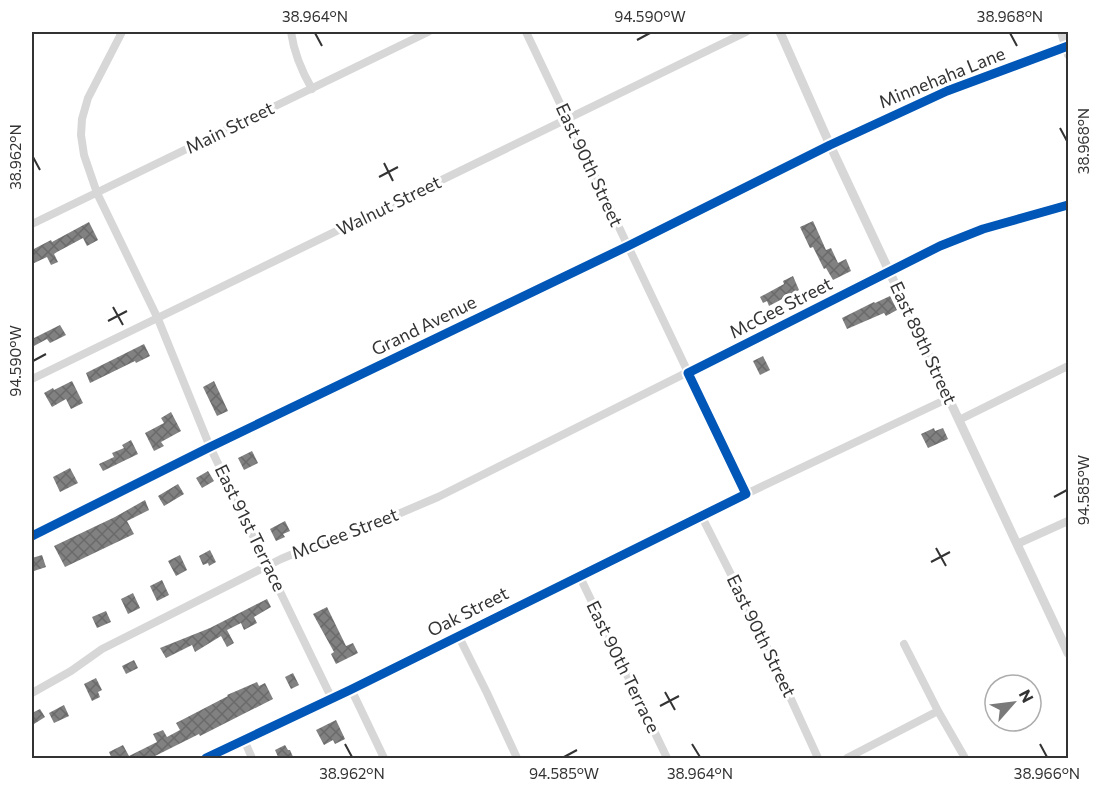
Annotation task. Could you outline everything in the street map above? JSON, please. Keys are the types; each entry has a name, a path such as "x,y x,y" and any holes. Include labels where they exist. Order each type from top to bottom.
{"street":[{"name":"East 91st Terrace","path":"122,32 88,98 82,119 81,135 84,155 97,193 159,319 210,447 332,699"},
{"path":"291,32 293,47 312,89"},
{"name":"Main Street","path":"32,224 428,32"},
{"name":"East 90th Street","path":"526,32 746,494"},
{"name":"Walnut Street","path":"32,379 746,32"},
{"name":"East 89th Street","path":"780,32 830,145 1068,653"},
{"path":"1061,32 1068,50"},
{"name":"Minnehaha Lane","path":"830,145 947,91 1068,50"},
{"name":"Grand Avenue","path":"32,536 210,447 628,246 830,145"},
{"name":"McGee Street","path":"32,693 71,671 102,649 267,566 319,543 363,529 438,497 940,246 983,229 1068,205"},
{"path":"959,420 1068,366"},
{"name":"Oak Street","path":"206,759 332,699 701,515 949,398"},
{"name":"East 90th Street","path":"701,515 762,636 818,759"},
{"path":"1017,544 1068,521"},
{"name":"East 90th Terrace","path":"579,575 666,759"},
{"path":"458,635 517,759"},
{"path":"904,644 965,759"},
{"path":"351,689 384,759"},
{"path":"847,759 938,711"},
{"path":"244,740 252,759"}],"building":[{"path":"813,221 826,250 831,248 838,263 846,259 851,271 833,280 826,268 824,269 800,227"},
{"path":"89,222 98,240 87,246 83,238 54,254 58,262 51,265 47,257 32,264 32,250"},
{"path":"793,276 799,290 769,306 767,301 763,303 760,297 784,284 783,281"},
{"path":"890,296 897,310 886,316 884,313 847,329 842,318"},
{"path":"60,325 66,335 50,343 47,339 32,347 32,339"},
{"path":"144,344 150,356 90,383 86,373"},
{"path":"763,356 770,370 760,375 753,361"},
{"path":"72,381 83,403 71,409 66,399 52,407 44,393"},
{"path":"214,381 228,411 217,416 203,387"},
{"path":"171,412 181,431 161,442 164,446 154,451 145,433 164,423 161,418"},
{"path":"934,428 935,431 943,428 948,439 928,448 921,434"},
{"path":"131,440 138,454 103,471 99,464 114,457 112,453 124,448 122,445"},
{"path":"252,451 258,463 244,470 238,458"},
{"path":"70,468 78,483 60,492 53,477"},
{"path":"208,471 214,481 202,488 196,478"},
{"path":"178,484 184,494 164,506 158,496"},
{"path":"145,500 149,510 127,521 134,534 65,567 54,546"},
{"path":"285,521 290,531 283,534 285,537 276,541 270,529"},
{"path":"210,550 216,562 209,566 208,563 203,565 199,556"},
{"path":"42,555 46,567 34,571 32,558"},
{"path":"180,555 187,570 176,576 168,561"},
{"path":"162,580 169,595 157,601 150,586"},
{"path":"133,593 140,608 128,614 121,599"},
{"path":"267,599 271,607 254,617 257,623 244,630 241,623 227,630 234,643 227,647 221,636 195,652 192,645 166,658 160,648 210,628"},
{"path":"327,607 346,646 353,643 358,653 336,664 331,654 334,652 313,614"},
{"path":"106,611 111,622 97,628 92,617"},
{"path":"134,660 138,668 126,674 122,666"},
{"path":"293,673 299,685 291,689 285,677"},
{"path":"96,678 102,690 98,692 100,697 92,701 84,684"},
{"path":"257,682 259,686 265,683 273,699 149,759 112,759 109,752 123,745 129,756 157,742 153,734 163,730 167,737 180,730 176,723 227,695"},
{"path":"64,705 69,716 54,723 49,713"},
{"path":"40,709 45,717 34,724 32,713"},
{"path":"336,720 345,739 335,744 333,740 324,745 316,730"},
{"path":"285,745 294,759 279,759 275,750"}],"cycle path":[{"path":"32,536 210,447 628,246 830,145 947,91 1068,46"},
{"path":"206,758 350,690 746,494 688,373 940,246 983,229 1068,205"}]}
